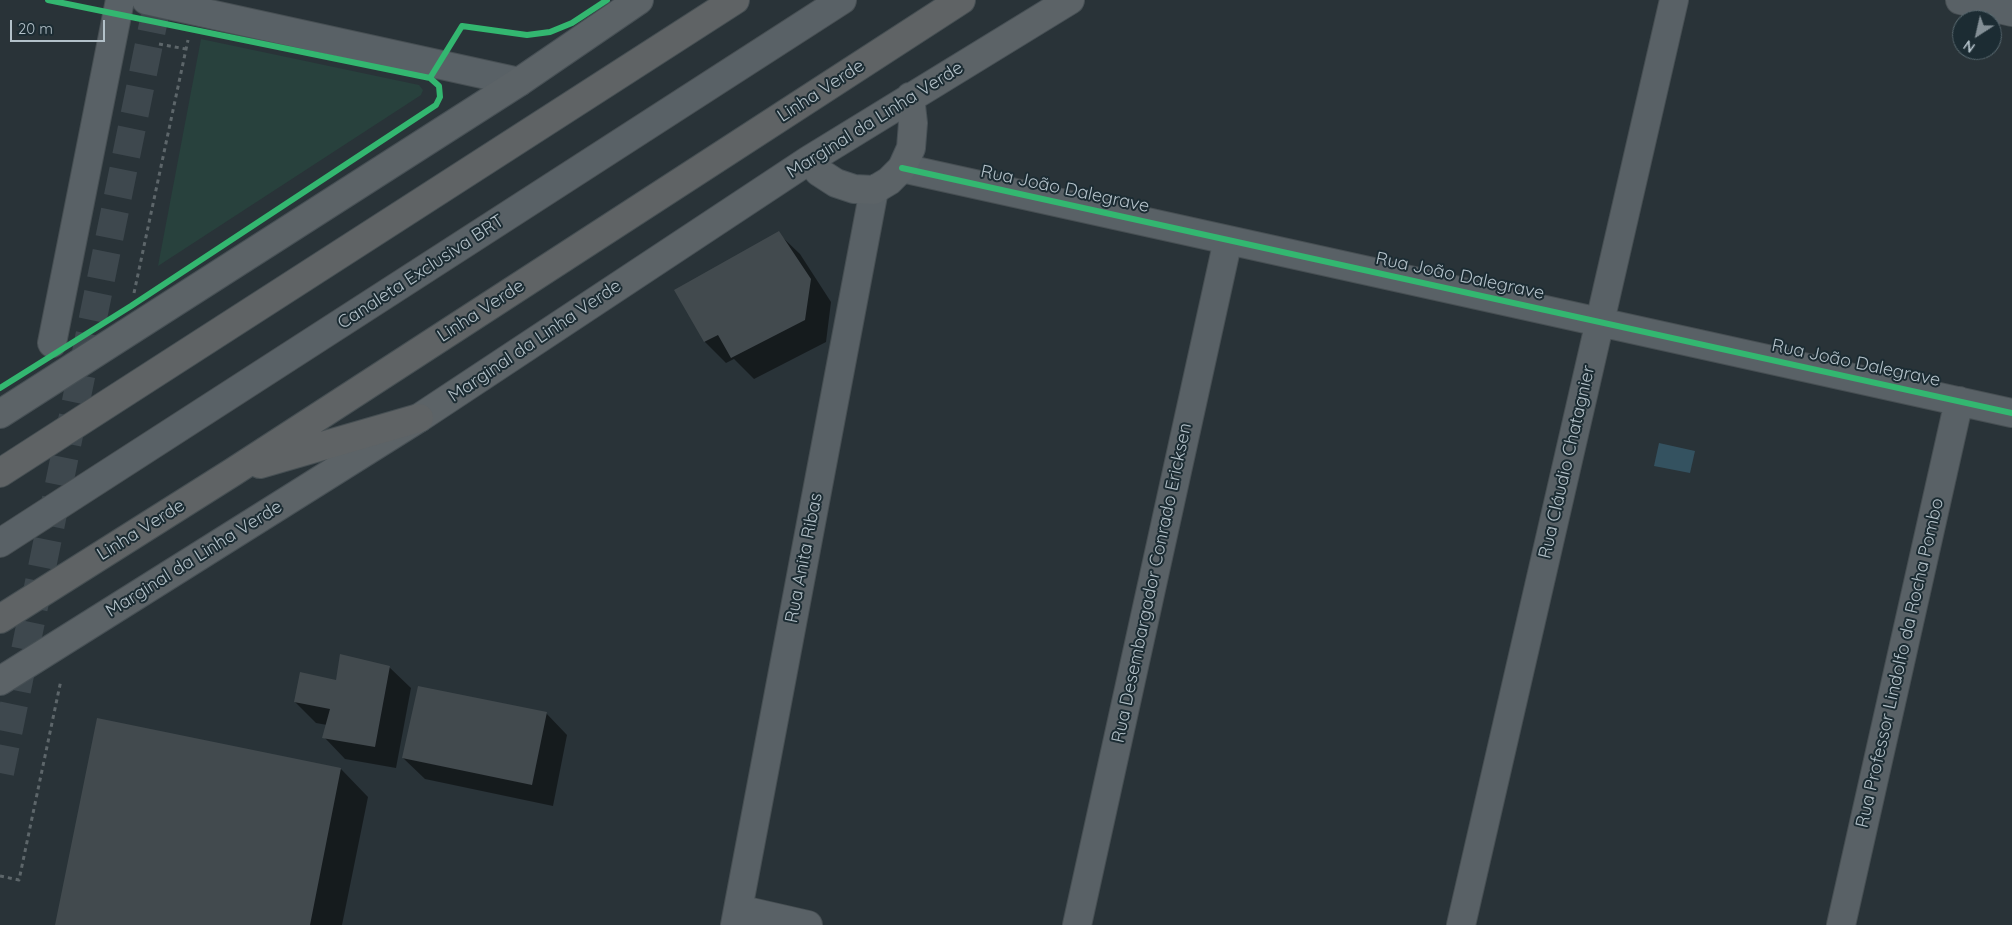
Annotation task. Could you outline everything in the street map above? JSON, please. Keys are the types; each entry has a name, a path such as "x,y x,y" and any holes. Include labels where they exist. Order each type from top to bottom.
{"highway":[{"path":"0,473 735,0"},
{"name":"Linha Verde","path":"0,619 232,472 961,0"},
{"path":"232,472 419,418"}],"main road":[{"path":"0,414 520,82 639,0"},
{"name":"Marginal da Linha Verde","path":"0,681 419,418 809,160 1070,0"},
{"path":"809,160 819,172 836,183 854,189 874,190 889,181 902,168 911,148 913,123 910,97"}],"street":[{"path":"52,343 120,0"},
{"path":"146,0 185,4 520,82"},
{"name":"Canaleta Exclusiva BRT","path":"0,543 842,0"},
{"name":"Rua Cláudio Chatagnier","path":"1461,925 1674,0"},
{"path":"1960,0 2012,12"},
{"name":"Rua João Dalegrave","path":"902,168 2012,413"},
{"name":"Rua Anita Ribas","path":"736,917 874,190"},
{"name":"Rua Desembargador Conrado Ericksen","path":"1077,925 1228,240"},
{"name":"Rua Professor Lindolfo da Rocha Pombo","path":"1841,925 1959,401"},
{"path":"736,917 808,925"}],"path":[{"path":"133,297 189,36"},
{"path":"159,44 186,49"},
{"path":"0,876 19,880 62,673"}],"green space":[{"path":"201,39 419,85 423,90 421,95 158,266"}],"water":[{"path":"1659,443 1695,451 1690,473 1654,466"}],"building":[{"path":"779,231 811,279 805,320 731,358 718,335 704,342 674,290"},
{"path":"340,654 390,666 375,747 322,738 330,709 294,702 300,672 336,680"},
{"path":"418,686 547,712 532,785 402,758"},
{"path":"97,718 341,768 310,925 55,925"}],"tunnel":[{"path":"0,773 158,0"}],"cycle path":[{"path":"0,388 131,306 436,105 440,97 439,86 430,78 48,0"},
{"path":"430,78 462,26 527,35 550,32 572,23 607,0"},
{"path":"902,168 2012,413"}]}
